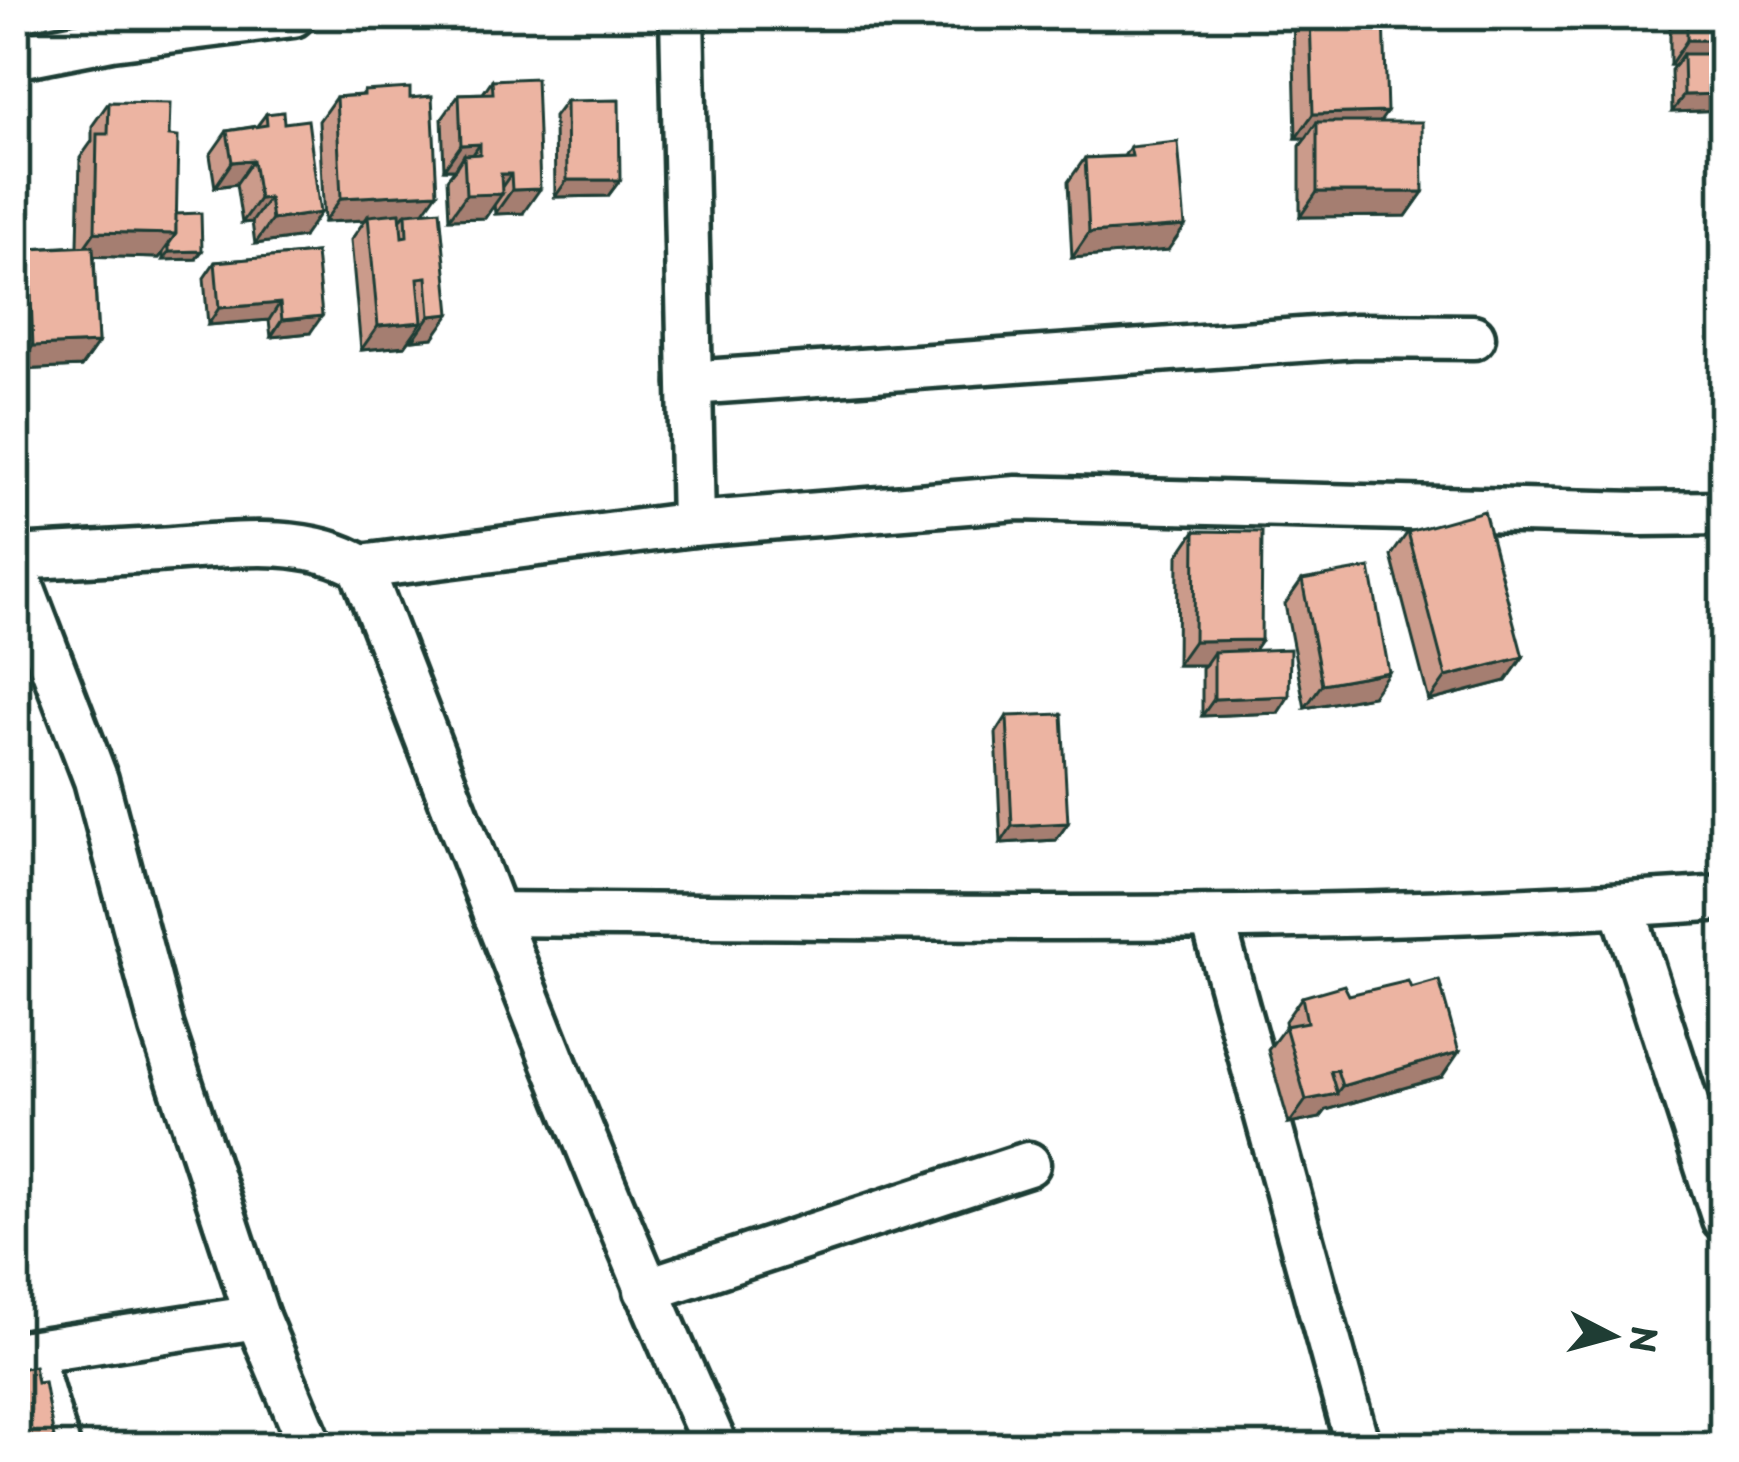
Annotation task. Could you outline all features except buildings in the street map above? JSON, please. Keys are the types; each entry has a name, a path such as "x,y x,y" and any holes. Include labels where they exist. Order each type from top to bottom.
{"street":[{"path":"15,57 112,38 293,15"},
{"path":"682,15 693,524"},
{"path":"690,383 1356,336 1473,337"},
{"path":"361,568 693,524 1017,498 1724,513"},
{"path":"15,558 278,546 344,556 361,568 646,1290 716,1447"},
{"path":"15,568 96,780 162,1028 257,1317 310,1447"},
{"path":"496,914 1213,920 1724,898"},
{"path":"1622,905 1724,1219"},
{"path":"1213,920 1358,1447"},
{"path":"646,1290 1028,1164"},
{"path":"58,1447 23,1353 257,1317"}]}
